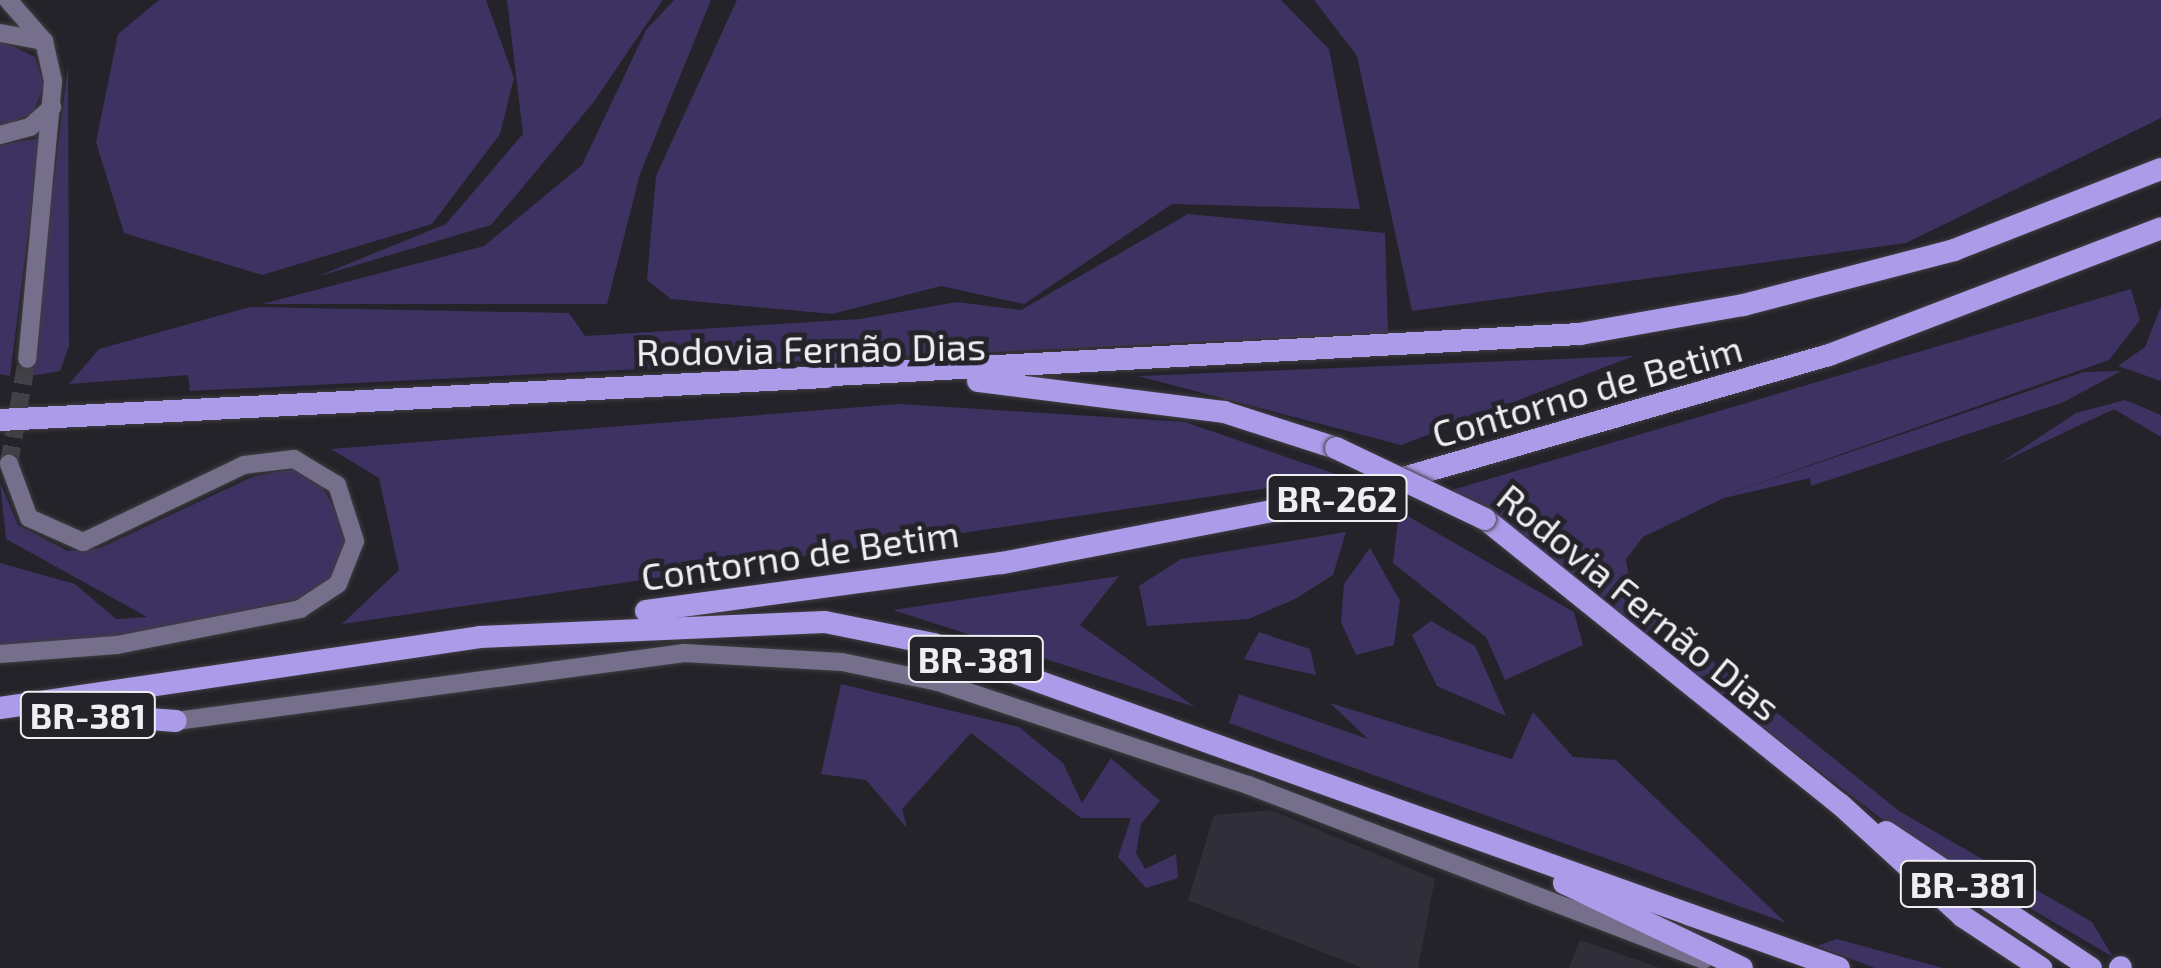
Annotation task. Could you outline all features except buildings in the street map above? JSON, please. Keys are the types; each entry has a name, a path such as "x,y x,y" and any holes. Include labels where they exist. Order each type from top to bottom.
{"highway":[{"name":"Contorno de Betim","path":"816,376 1580,334 1743,305 1954,250 2161,169"},
{"name":"Contorno de Betim","path":"480,637 1002,563 1320,502 1828,355 2161,228"},
{"name":"Rodovia Fernão Dias","path":"0,420 816,376 1013,380 1224,412 1336,448 1485,519 1841,805 1962,916 2040,968"},
{"name":"BR-381","path":"0,708 480,637 825,622 934,644 1839,968"},
{"name":"BR-381","path":"0,708 176,721"},
{"name":"BR-381","path":"1841,805 2092,968"},
{"name":"BR-381","path":"1448,827 1742,968"}],"main road":[{"path":"8,0 44,41 52,107 27,360"},
{"path":"0,32 44,41"},
{"path":"0,135 30,128 52,107"},
{"path":"0,654 118,645 300,609 338,584 356,541 336,485 294,459 244,465 83,542 29,518 9,464"},
{"name":"BR-381","path":"176,721 684,653 842,662 938,682 1248,785 1726,968"}],"shaded area":[{"path":"159,0 486,0 514,78 500,134 432,224 262,275 124,233 96,142 118,34"},
{"path":"507,0 663,0 593,103 491,225 316,277 446,224 523,134"},
{"path":"674,0 711,0 640,174 607,304 262,304 484,246 582,165 646,30"},
{"path":"737,0 1281,0 1329,49 1360,209 1172,204 1024,304 941,286 832,314 671,299 647,280 656,176"},
{"path":"1314,0 2161,0 2161,118 1906,243 1412,311 1357,56"},
{"path":"0,40 35,57 44,86 33,113 0,128"},
{"path":"68,66 69,346 60,371 30,376"},
{"path":"40,138 10,376 0,374 0,145"},
{"path":"1188,214 1385,233 1388,333 190,391 188,375 69,384 99,349 250,307 569,313 585,336 860,319 957,302 1021,310"},
{"path":"2131,289 2140,320 2109,360 1725,495 2084,372 2121,371 2064,402 1811,486 1810,478 1724,498 1643,537 1626,559 1632,596 1899,811 2092,922 2113,957 1895,829 1452,490"},
{"path":"2161,306 2161,381 2118,366 2145,347"},
{"path":"1634,356 1401,445 1138,376"},
{"path":"2125,400 2161,415 2161,437 2114,409 2000,463 2076,413"},
{"path":"899,404 1185,422 1344,477 342,624 399,570 379,478 331,449"},
{"path":"292,469 321,485 350,534 346,561 324,593 92,644 0,646 0,563 75,584 116,619 147,617 6,539 0,482 18,525 68,551 100,548 252,477"},
{"path":"1399,511 1574,612 1583,645 1505,680 1486,637 1393,563"},
{"path":"1346,532 1333,575 1295,599 1249,619 1147,626 1139,586 1181,559"},
{"path":"1370,548 1400,601 1394,645 1356,655 1341,622 1344,584"},
{"path":"1119,576 1080,625 1195,707 893,610"},
{"path":"1431,621 1475,646 1506,716 1437,686 1412,635"},
{"path":"1259,632 1310,649 1316,675 1244,659"},
{"path":"841,684 1019,727 1063,763 1082,803 1111,758 1160,801 1141,824 1136,853 1145,869 1176,854 1178,878 1146,888 1118,857 1131,818 1081,818 971,733 902,809 907,828 866,780 821,774"},
{"path":"1239,694 1368,739 1330,703 1512,759 1533,712 1573,757 1616,760 1786,923 1229,723"},
{"path":"1272,810 1435,879 1418,968 1363,968 1188,900 1214,815"},
{"path":"1837,939 1943,968 1875,968 1817,946"},
{"path":"1580,940 1660,968 1569,968"}],"tunnel":[{"path":"9,464 27,359"}]}
